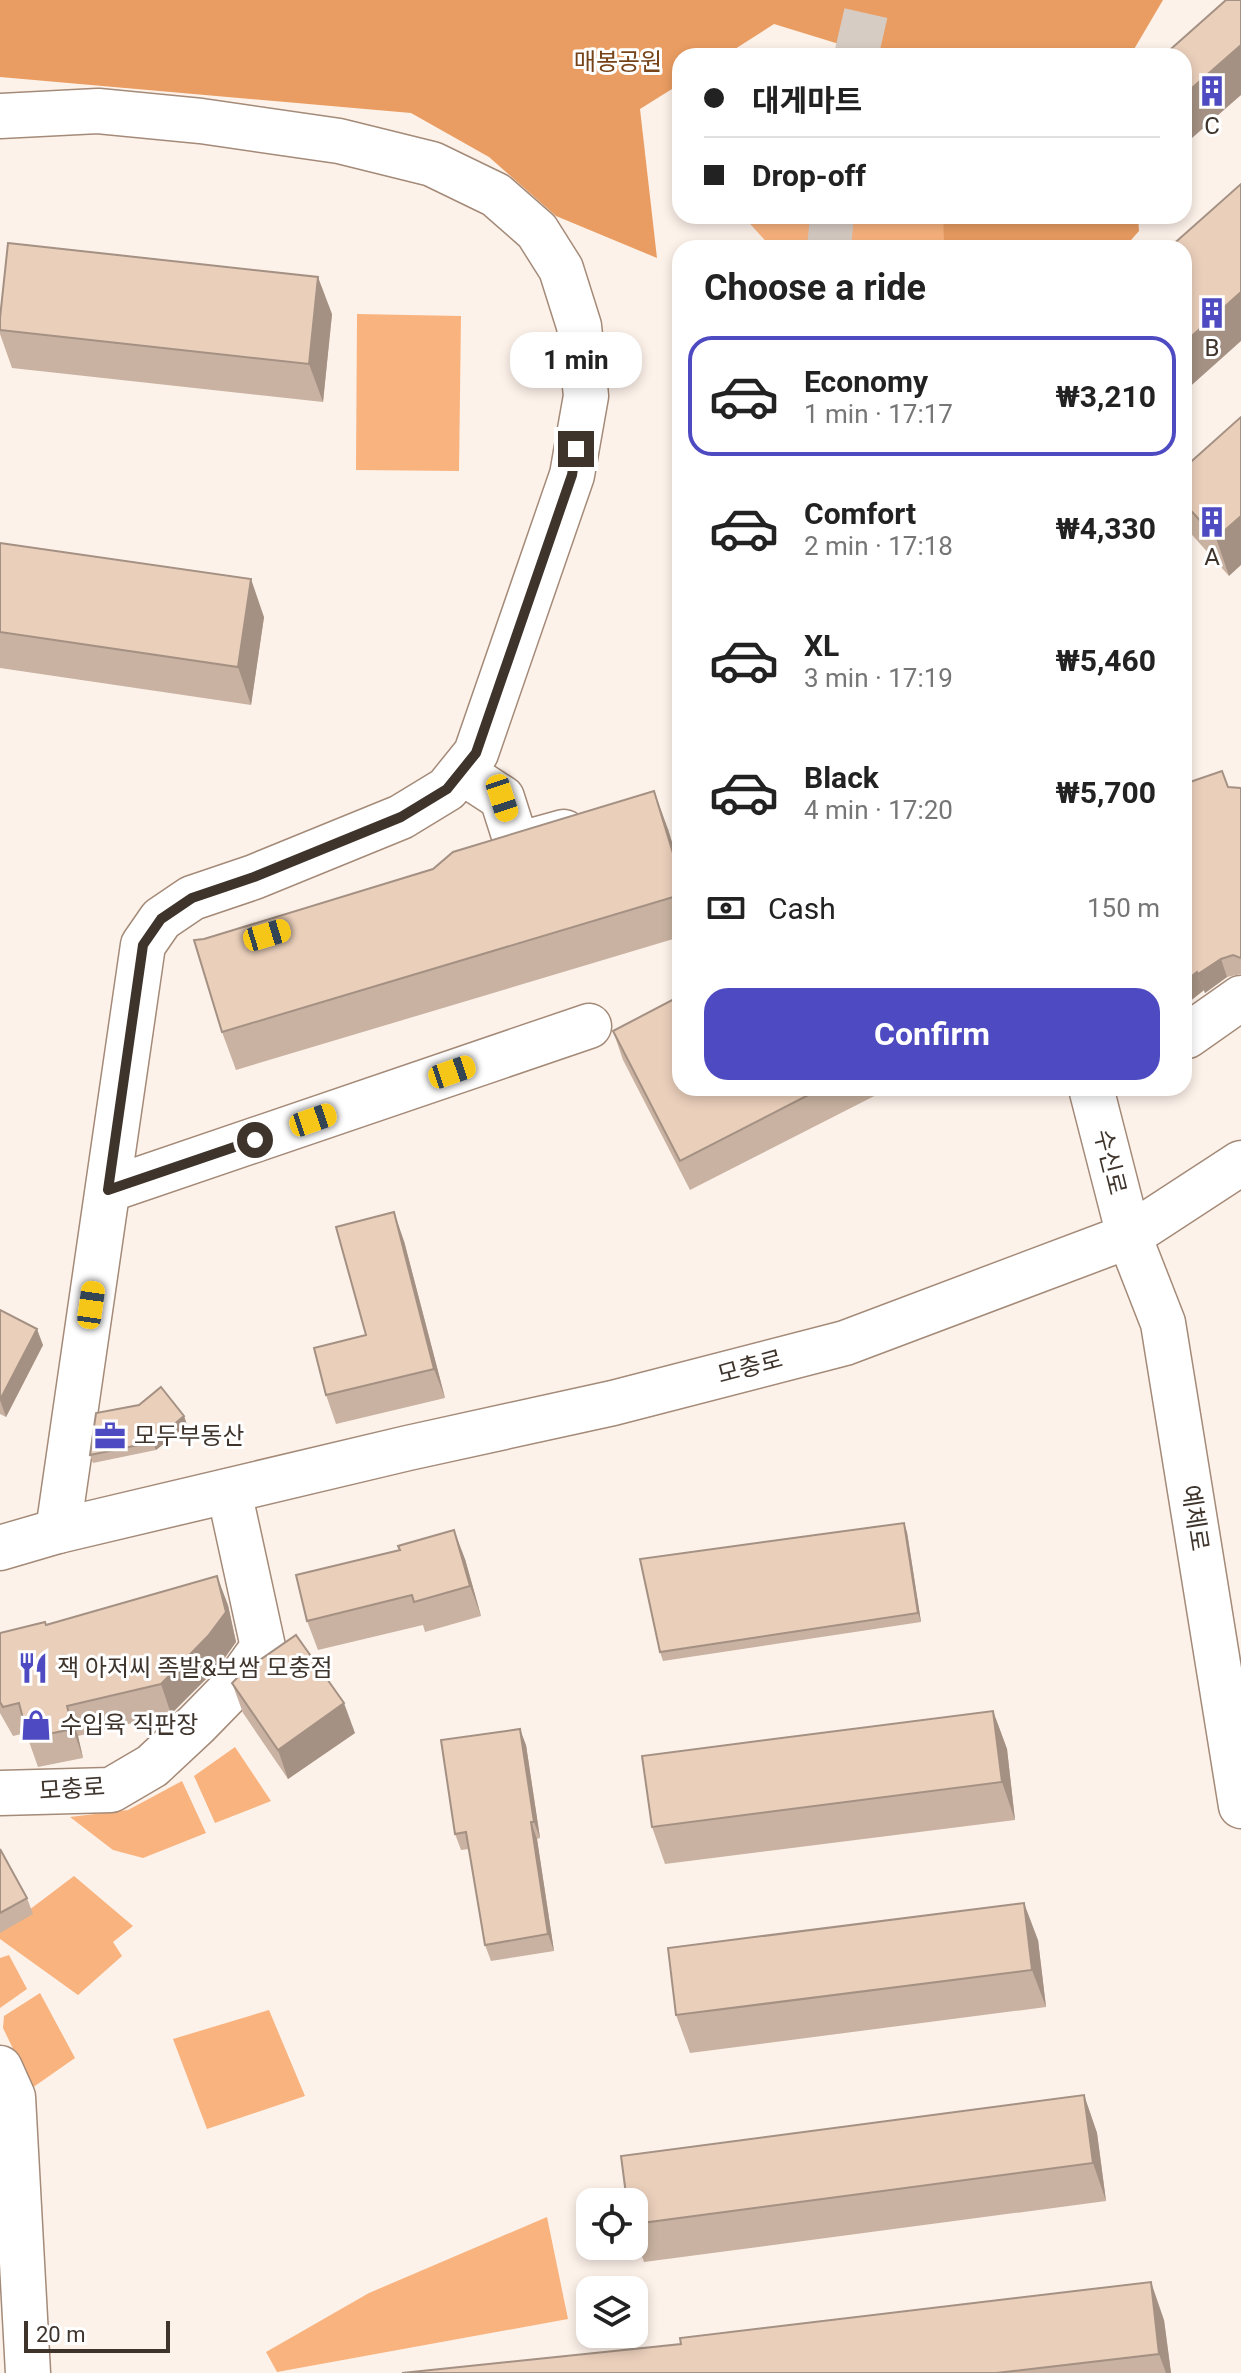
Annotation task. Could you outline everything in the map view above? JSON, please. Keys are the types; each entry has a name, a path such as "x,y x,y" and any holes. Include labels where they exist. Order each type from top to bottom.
{"street":[{"path":"0,116 98,111 201,121 339,141 432,164 496,195 537,231 561,269 579,326 586,396 572,475 476,753 462,772 447,789 401,817 254,877 192,898 161,919 143,945 58,1531"},
{"path":"462,772 502,798 498,850 606,820"},
{"path":"1192,1032 1241,998"},
{"path":"108,1190 589,1026"},
{"name":"수신로","path":"1093,1096 1129,1236"},
{"name":"모충로","path":"0,1548 58,1531 613,1403 845,1343 1129,1236 1241,1163"},
{"name":"예체로","path":"1129,1236 1163,1323 1241,1806"},
{"name":"모충로","path":"0,1793 111,1790 152,1766 238,1682 263,1647 229,1491"},
{"path":"0,2068 13,2097 28,2373"}],"shaded area":[{"path":"750,224 1037,224 1018,240 765,240"},
{"path":"357,314 461,316 459,471 356,470"},
{"path":"235,1747 271,1801 215,1823 194,1776"},
{"path":"182,1781 206,1833 143,1858 113,1850 70,1817 128,1810"},
{"path":"74,1876 133,1926 113,1942 122,1956 78,1995 0,1939 0,1932"},
{"path":"9,1955 27,1989 0,2008 0,1958"},
{"path":"40,1993 75,2058 32,2088 3,2028 4,2016"},
{"path":"269,2010 305,2096 207,2129 173,2039"},
{"path":"547,2217 568,2319 277,2372 266,2352 369,2293"}],"green space":[{"name":"매봉공원","path":"0,0 1163,0 1135,48 852,48 774,24 736,48 672,48 672,89 640,109 657,258 556,216 489,157 411,113 0,77"},
{"path":"943,224 1139,224 1139,231 1131,240 944,240"}],"building":[{"path":"1226,0 1241,0 1241,45 1192,88 1192,48 1172,48"},
{"path":"1241,184 1241,292 1192,336 1192,240 1178,240"},
{"path":"8,243 318,277 309,364 0,330"},
{"path":"1241,417 1241,516 1216,538 1192,512 1192,461"},
{"path":"0,543 251,579 238,667 0,632"},
{"path":"1222,771 1228,787 1241,788 1241,958 1233,955 1221,959 1192,976 1192,781"},
{"path":"654,791 672,850 672,897 222,1032 194,940 433,869 453,852"},
{"path":"672,1000 672,1096 806,1096 680,1161 613,1031"},
{"path":"394,1212 434,1369 326,1395 314,1348 366,1335 336,1227"},
{"path":"0,1310 37,1329 0,1400"},
{"path":"161,1387 184,1416 153,1442 90,1455 96,1413 139,1405"},
{"path":"904,1523 918,1613 660,1652 640,1559"},
{"path":"454,1530 470,1586 414,1602 412,1595 307,1621 296,1575 400,1550 398,1546"},
{"path":"217,1576 226,1612 208,1636 161,1684 67,1706 73,1729 28,1738 19,1703 3,1707 0,1702 0,1633 45,1622 46,1625"},
{"path":"296,1635 344,1703 278,1750 232,1683"},
{"path":"993,1711 1002,1782 652,1827 642,1756"},
{"path":"520,1729 548,1934 485,1945 466,1832 455,1834 441,1740"},
{"path":"0,1849 27,1898 0,1913"},
{"path":"1024,1903 1032,1970 676,2015 668,1948"},
{"path":"1084,2095 1093,2163 648,2222 648,2188 625,2188 621,2156"},
{"path":"1151,2282 1159,2354 996,2373 402,2373 681,2344 680,2338"}],"tunnel":[{"path":"858,48 869,0"},
{"path":"830,240 831,224"}],"place":[{"name":"C","path":"1212,91"},
{"name":"B","path":"1212,313"},
{"name":"A","path":"1212,522"},
{"name":"모두부동산","path":"110,1436"},
{"name":"잭 아저씨 족발&보쌈 모충점","path":"33,1668"},
{"name":"수입육 직판장","path":"36,1725"}],"route":[{"path":"255,1140 108,1190 143,945 161,919 192,898 254,877 401,817 447,789 462,772 476,753 498,691 572,475 576,449"}]}
